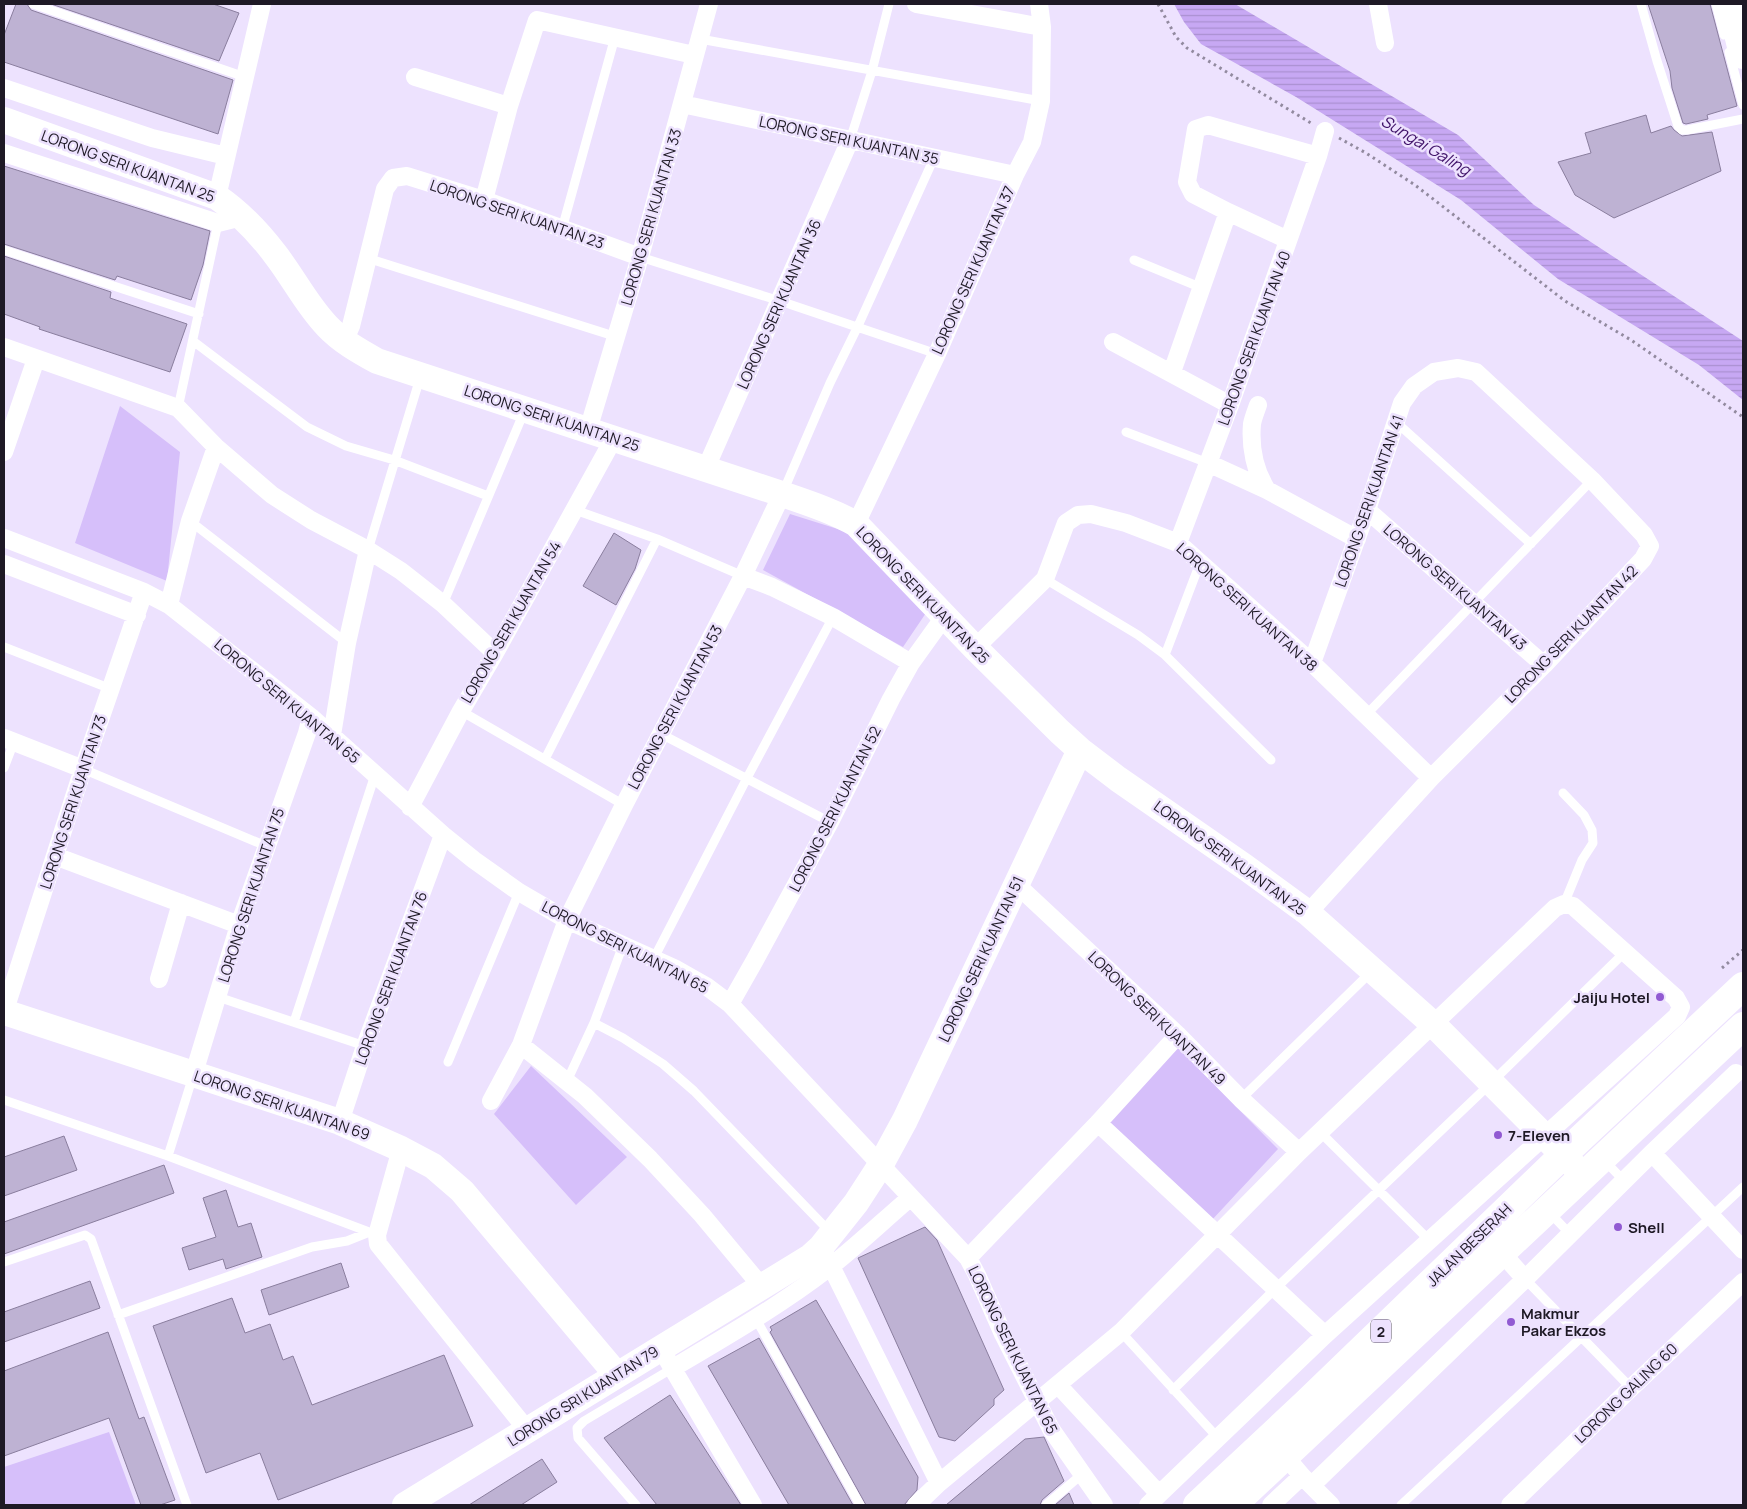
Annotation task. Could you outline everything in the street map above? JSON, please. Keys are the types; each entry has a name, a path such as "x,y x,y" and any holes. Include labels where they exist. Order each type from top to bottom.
{"highway":[{"path":"1727,9 1743,55"},
{"name":"JALAN BESERAH","path":"1196,1505 1306,1403 1563,1155 1743,986"},
{"name":"JALAN BESERAH","path":"1233,1505 1300,1472 1502,1253 1743,1026"}],"street":[{"path":"217,197 262,4"},
{"name":"LORONG SERI KUANTAN 33","path":"588,430 640,257 709,4"},
{"path":"916,4 1042,27"},
{"name":"LORONG SERI KUANTAN 37","path":"856,524 937,354 1015,175 1032,142 1041,101 1042,27 1039,4"},
{"path":"1378,4 1385,43"},
{"path":"484,200 508,106 537,20 615,37 697,47"},
{"path":"415,77 508,106"},
{"path":"4,88 152,138 226,156"},
{"name":"LORONG SERI KUANTAN 35","path":"682,104 1015,175"},
{"name":"LORONG SERI KUANTAN 25","path":"4,120 217,197 230,220 275,254 303,297 326,326 344,342 377,361 706,468 833,513 856,524 944,617 1080,750 1308,913 1434,1025 1563,1155 1593,1167"},
{"path":"1288,240 1193,194 1187,182 1196,129 1208,125 1318,156"},
{"name":"LORONG SERI KUANTAN 40","path":"1178,543 1230,405 1318,156 1325,131"},
{"name":"LORONG SERI KUANTAN 36","path":"706,468 850,140"},
{"path":"4,153 230,220"},
{"name":"LORONG SERI KUANTAN 23","path":"367,258 385,189 393,178 407,176 484,200 640,257"},
{"path":"1172,372 1228,212"},
{"path":"344,342 350,326 367,258"},
{"path":"1114,342 1230,405"},
{"path":"4,347 178,408 216,447 272,495 311,520 368,550 400,571 443,604 495,654"},
{"path":"5,441 36,359"},
{"name":"LORONG SERI KUANTAN 41","path":"1312,664 1367,510 1402,403 1414,386 1434,372 1458,368"},
{"name":"LORONG SERI KUANTAN 42","path":"1308,913 1431,778 1544,665 1643,559 1650,546 1644,535 1592,480 1476,372 1458,368"},
{"path":"1258,405 1252,424 1254,458 1259,478 1267,490"},
{"name":"LORONG SERI KUANTAN 54","path":"410,807 461,711 495,654 614,438"},
{"path":"169,605 190,521 216,447"},
{"path":"1208,463 1267,490 1357,539"},
{"name":"LORONG SERI KUANTAN 53","path":"491,1101 521,1045 566,920 743,576 782,494"},
{"name":"LORONG SERI KUANTAN 43","path":"1367,510 1544,665"},
{"name":"LORONG SERI KUANTAN 38","path":"975,648 1045,579 1066,523 1078,515 1091,514 1126,523 1178,543 1312,664 1431,778"},
{"name":"LORONG SERI KUANTAN 65","path":"4,538 144,592 169,605 311,717 410,807 474,860 519,892 566,920 676,970 706,986 730,1004 968,1258 1036,1403 1081,1475 1104,1505"},
{"path":"332,735 347,643 368,550"},
{"path":"4,564 137,615"},
{"path":"743,576 772,587 834,617 911,663"},
{"name":"LORONG SERI KUANTAN 73","path":"4,1013 54,856 144,592"},
{"name":"LORONG SERI KUANTAN 52","path":"730,1004 830,822 891,699 911,663 944,617"},
{"name":"LORONG SERI KUANTAN 75","path":"194,1073 239,925 311,717"},
{"path":"9,740 84,769"},
{"name":"LORONG SERI KUANTAN 51","path":"829,1249 880,1166 905,1120 1080,750"},
{"name":"LORONG SERI KUANTAN 76","path":"340,1122 365,1046 443,834"},
{"path":"54,856 239,925"},
{"name":"LORONG SERI KUANTAN 49","path":"1016,884 1178,1035 1241,1099 1299,1152"},
{"path":"159,979 181,903"},
{"path":"916,1505 1121,1332 1299,1152 1555,908 1564,904 1573,906 1676,998 1681,1007 1677,1016 1325,1335 1154,1501 1058,1386"},
{"name":"LORONG SERI KUANTAN 69","path":"4,1013 194,1073 340,1122 401,1149 433,1166 462,1190 617,1375"},
{"path":"968,1258 1098,1123 1178,1035"},
{"path":"521,1045 585,1096 650,1159 702,1215 762,1287"},
{"path":"1271,1505 1300,1472 1525,1278 1652,1152 1740,1076 1713,1054"},
{"path":"1098,1123 1325,1335"},
{"path":"401,1149 372,1234 380,1249 528,1431"},
{"path":"1652,1152 1743,1250"},
{"path":"750,1504 667,1358 756,1319 829,1249 911,1196"},
{"path":"829,1249 940,1483"},
{"name":"LORONG SRI KUANTAN 79","path":"405,1505 617,1375 667,1358 762,1287 803,1262 829,1249"},
{"path":"1502,1253 1525,1278"},
{"name":"LORONG GALING 60","path":"1510,1505 1630,1388 1743,1282"},
{"path":"1300,1472 1332,1505"}],"lane":[{"path":"33,4 245,77"},
{"path":"850,140 872,71 889,4"},
{"path":"1641,4 1656,60 1678,126 1682,130 1687,130 1743,120"},
{"path":"1727,9 1743,105"},
{"path":"562,229 615,37"},
{"path":"697,47 872,71 1041,101"},
{"path":"782,494 830,383 858,326 934,158"},
{"path":"178,408 199,314 230,220"},
{"path":"4,250 199,314"},
{"path":"640,257 858,326 937,354"},
{"path":"367,258 617,337"},
{"path":"1134,260 1202,288"},
{"path":"192,341 307,427 346,446 394,460 488,496"},
{"path":"368,550 420,376"},
{"path":"443,604 525,409"},
{"path":"1396,422 1531,544"},
{"path":"1126,432 1208,463"},
{"path":"1366,715 1592,480"},
{"path":"574,510 657,540 743,576"},
{"path":"190,521 347,643"},
{"path":"545,759 657,540"},
{"path":"1165,656 1200,563"},
{"path":"1045,579 1138,635 1165,656 1271,760"},
{"path":"653,960 747,778 834,617"},
{"path":"4,647 111,689"},
{"path":"461,711 624,805"},
{"path":"661,734 830,822"},
{"path":"4,768 9,740"},
{"path":"84,769 266,846"},
{"path":"294,1022 375,775"},
{"path":"1563,793 1584,815 1592,830 1593,844 1582,860 1564,904"},
{"path":"448,1062 519,892"},
{"path":"567,1081 594,1023 623,945"},
{"path":"1174,1390 1275,1289 1625,952"},
{"path":"1241,1099 1372,971"},
{"path":"218,997 365,1046"},
{"path":"594,1023 623,1038 663,1064 694,1091 829,1249"},
{"path":"168,1156 194,1073"},
{"path":"4,1100 168,1156 372,1234"},
{"path":"1320,1132 1429,1240"},
{"path":"1593,1167 1624,1181"},
{"path":"1401,1505 1743,1187"},
{"path":"1548,1210 1570,1234"},
{"path":"118,1315 312,1247 347,1241 372,1234"},
{"path":"4,1262 84,1235 91,1239 187,1505"},
{"path":"1525,1278 1630,1388"},
{"path":"756,1319 860,1505"},
{"path":"1121,1332 1218,1438"},
{"path":"636,1505 578,1438 577,1428 667,1358"},
{"path":"1046,1505 1081,1475"}],"path":[{"path":"1158,4 1176,37 1187,48 1325,131 1366,153 1416,185 1565,300 1631,340 1743,416"},
{"path":"1722,968 1743,950"}],"shaded area":[{"path":"120,406 180,452 167,581 75,543"},
{"path":"790,514 860,536 928,610 903,647 763,570"},
{"path":"1175,1045 1278,1149 1211,1221 1108,1122"},
{"path":"531,1066 627,1157 576,1205 494,1114"},
{"path":"109,1432 136,1505 4,1505 4,1467"}],"water":[{"name":"Sungai Galing","path":"1174,4 1235,4 1458,135 1534,205 1743,341 1743,400 1699,365 1558,279 1461,200 1296,97 1201,44 1184,22"}],"building":[{"path":"16,4 27,4 31,10 233,80 218,134 4,62 4,35"},
{"path":"51,4 213,4 239,13 219,61"},
{"path":"1648,4 1710,4 1737,106 1707,115 1708,119 1683,123 1672,88 1670,71"},
{"path":"1646,115 1651,133 1671,126 1682,136 1712,132 1721,171 1614,218 1575,195 1558,162 1591,153 1585,133"},
{"path":"4,166 210,231 203,265 191,300 117,276 115,280 4,244"},
{"path":"4,256 111,292 110,298 187,324 170,372 39,329 40,327 4,314"},
{"path":"614,533 641,550 635,569 616,605 583,586"},
{"path":"64,1136 77,1170 4,1196 4,1157"},
{"path":"164,1165 174,1193 4,1254 4,1222"},
{"path":"226,1190 238,1227 251,1223 262,1257 226,1269 223,1259 189,1270 182,1248 216,1237 203,1198"},
{"path":"925,1227 937,1240 1004,1390 994,1399 994,1405 955,1441 939,1437 858,1258"},
{"path":"341,1263 349,1287 269,1315 261,1290"},
{"path":"90,1281 100,1308 4,1342 4,1312"},
{"path":"232,1298 245,1333 270,1324 283,1360 293,1356 312,1405 444,1355 473,1426 278,1500 260,1453 206,1473 153,1326"},
{"path":"816,1300 918,1477 917,1490 904,1505 866,1505 770,1332 772,1330 770,1327"},
{"path":"108,1332 139,1419 144,1417 175,1500 160,1505 141,1505 109,1418 4,1456 4,1371"},
{"path":"759,1338 853,1505 789,1505 708,1366"},
{"path":"670,1395 741,1505 657,1505 604,1438"},
{"path":"1044,1437 1064,1481 1042,1500 1040,1505 946,1505 1025,1439"},
{"path":"542,1459 557,1482 521,1505 469,1505"},
{"path":"1069,1493 1074,1505 1055,1505"}],"place":[{"name":"Jaiju Hotel","path":"1660,997"},
{"name":"7-Eleven","path":"1498,1135"},
{"name":"Shell","path":"1618,1227"},
{"name":"Makmur Pakar Ekzos","path":"1511,1322"}]}
